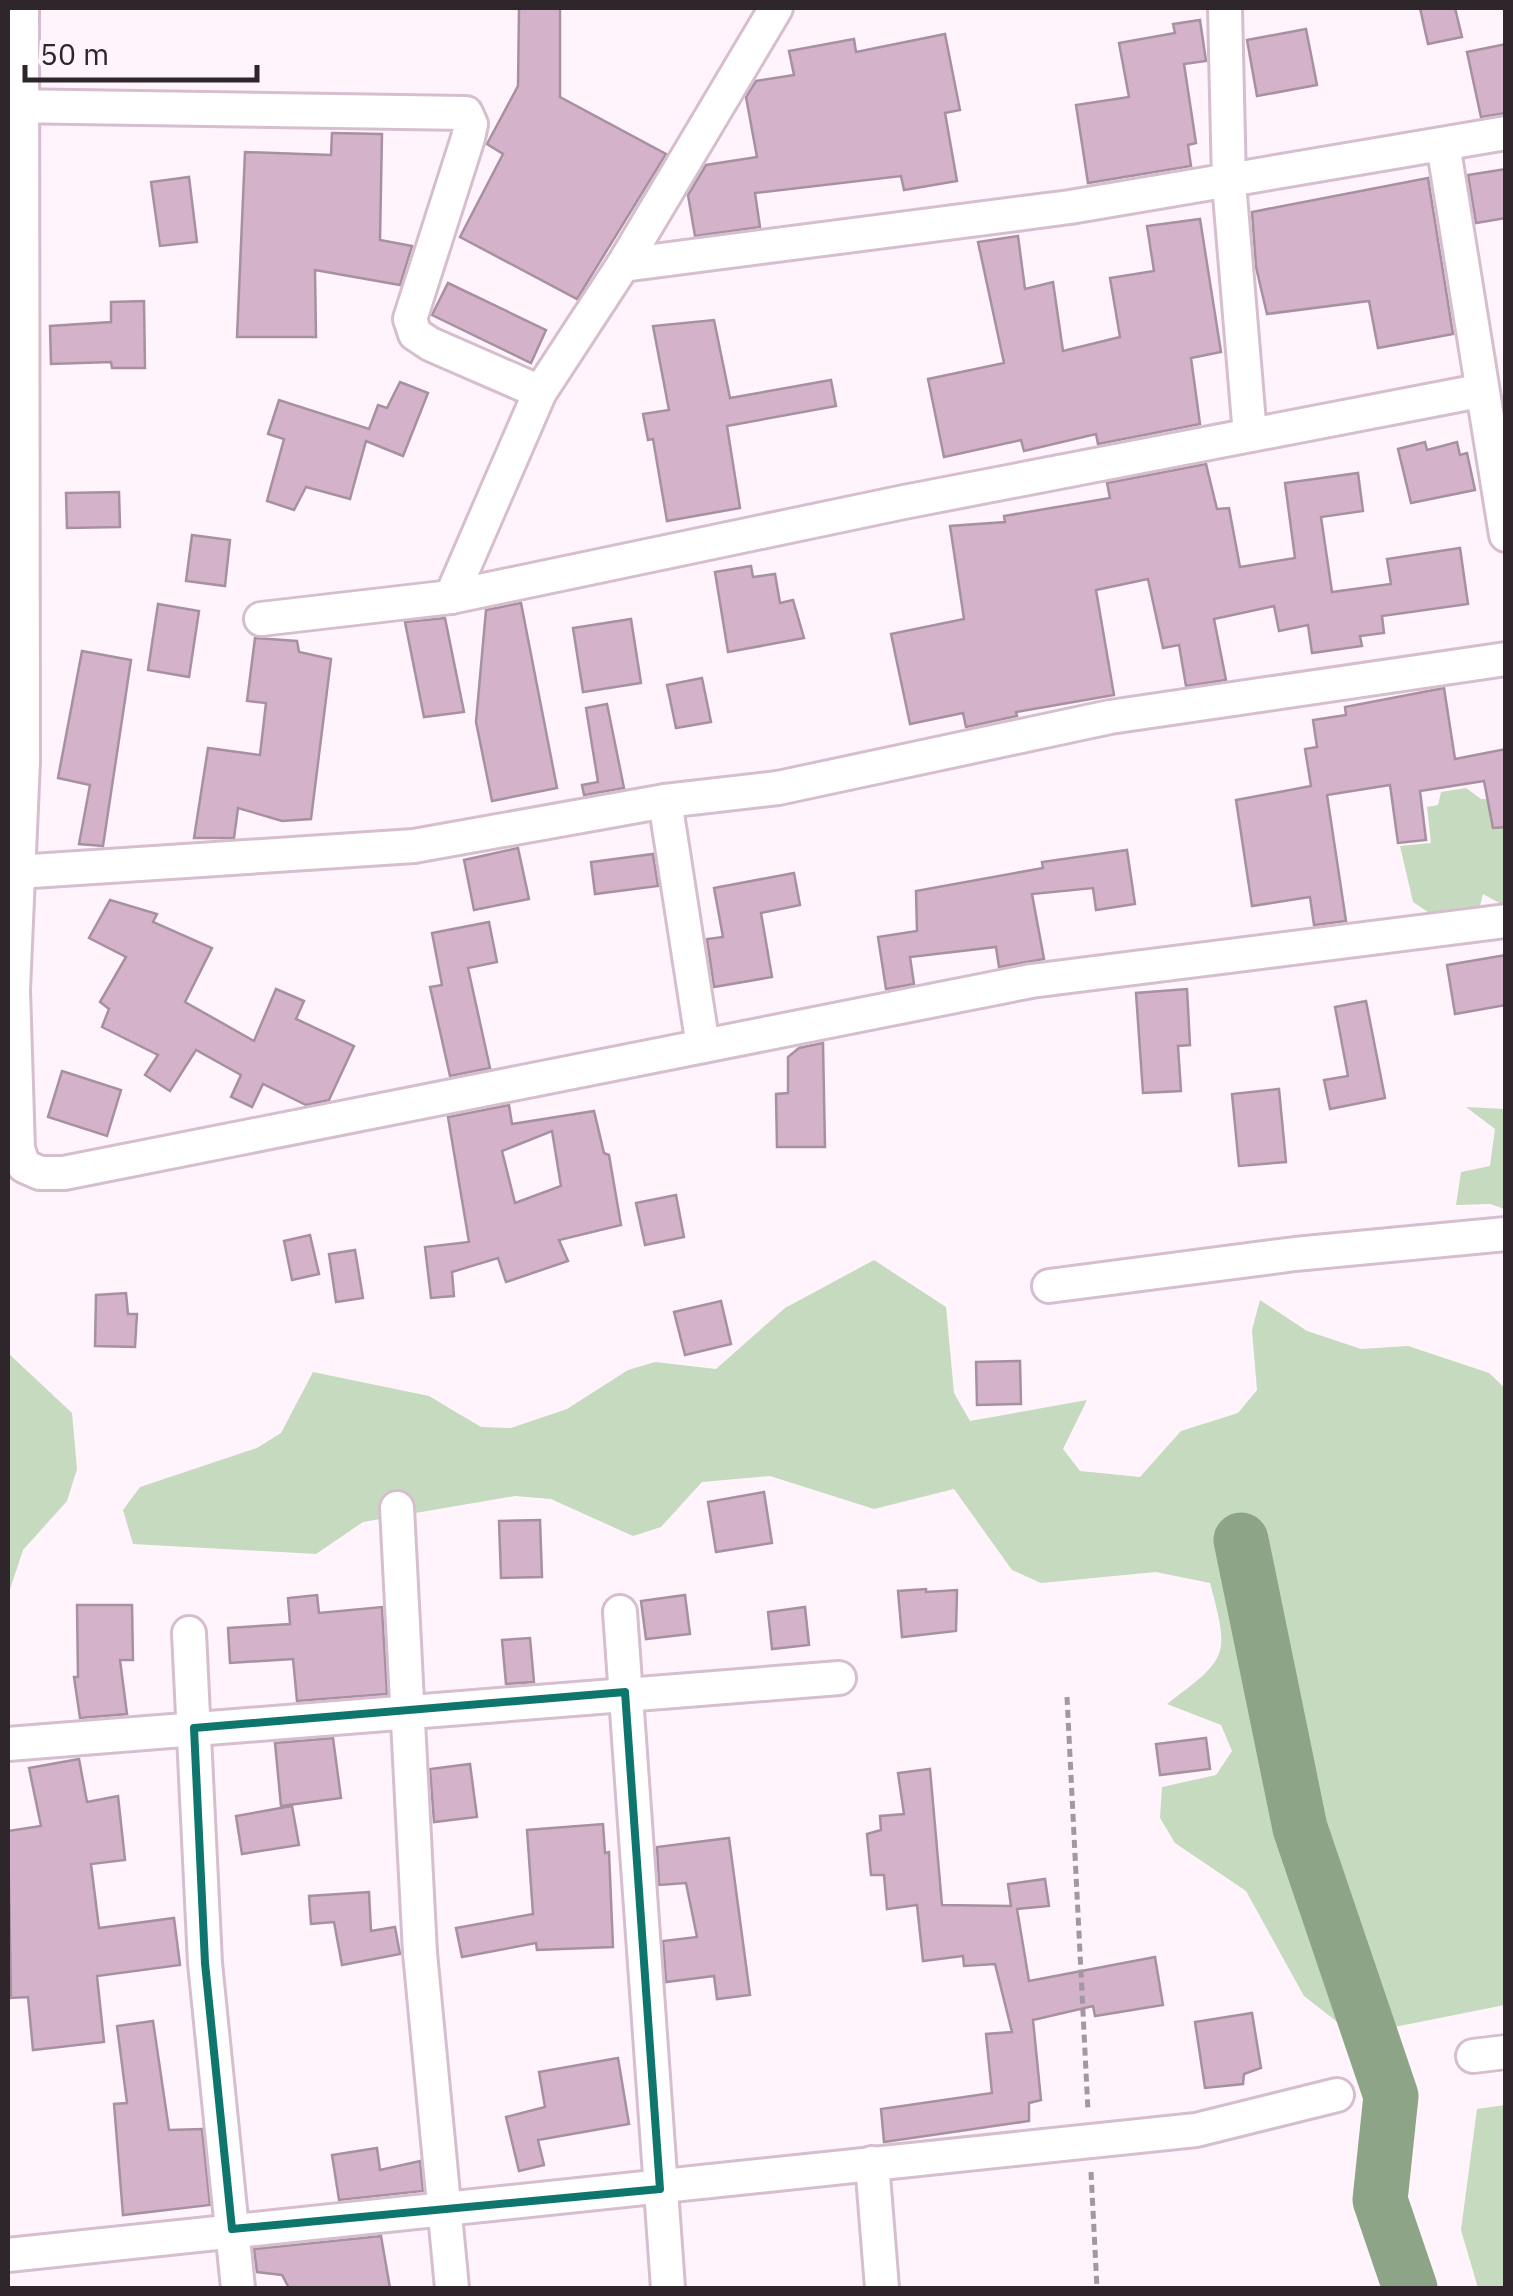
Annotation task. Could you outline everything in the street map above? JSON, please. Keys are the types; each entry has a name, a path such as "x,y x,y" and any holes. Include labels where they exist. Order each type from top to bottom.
{"street":[{"path":"22,8 14,106 17,872 12,990 18,1149 24,1166 40,1173 64,1173 158,1156 1031,981 1506,921"},
{"path":"451,598 540,392 622,266 776,8"},
{"path":"1225,8 1229,183 1250,435"},
{"path":"14,106 466,114 472,124 410,320 415,334 430,344 540,392"},
{"path":"622,266 1229,183 1506,133"},
{"path":"1444,144 1480,391 1506,536"},
{"path":"260,618 451,598 904,502 1480,391"},
{"path":"17,872 414,846 665,801 778,788 1110,717 1506,659"},
{"path":"665,801 704,1046"},
{"path":"1048,1286 1296,1254 1506,1234"},
{"path":"397,1508 420,1953 452,2288"},
{"path":"620,1612 668,2288"},
{"path":"188,1633 205,1962 238,2288"},
{"path":"8,1744 839,1678"},
{"path":"8,2254 660,2189 1196,2130 1337,2095"},
{"path":"872,2163 882,2288"}],"path":[{"path":"1066,1698 1097,2288"}],"highlighted area":[{"path":"625,1692 660,2189 232,2229 205,1963 194,1728"}],"green space":[{"path":"1466,788 1481,799 1505,800 1505,906 1483,894 1477,918 1434,916 1413,902 1400,846 1431,843 1427,807 1438,805 1441,792"},
{"path":"1466,1107 1505,1109 1505,1209 1490,1204 1456,1205 1461,1172 1490,1166 1495,1129"},
{"path":"874,1260 946,1307 954,1393 970,1421 1087,1400 1063,1449 1080,1471 1140,1477 1181,1431 1238,1413 1257,1390 1252,1330 1260,1300 1307,1331 1361,1349 1408,1346 1489,1373 1506,1389 1505,2005 1354,2035 1304,1996 1246,1891 1175,1843 1160,1818 1162,1787 1216,1775 1232,1751 1221,1725 1167,1704 1202,1676 1219,1654 1220,1627 1210,1583 1156,1572 1041,1583 1012,1570 954,1489 874,1509 770,1476 702,1482 661,1527 633,1536 551,1499 515,1496 363,1522 316,1554 133,1544 123,1510 140,1487 257,1448 281,1433 313,1372 429,1396 481,1427 511,1428 567,1409 628,1370 655,1362 716,1369 785,1308"},
{"path":"8,1353 72,1413 77,1469 67,1501 23,1550 8,1595"},
{"path":"1505,2105 1505,2288 1478,2288 1461,2230 1477,2109"}],"building":[{"path":"519,8 560,8 560,97 666,154 577,299 460,237 503,154 487,144 518,86"},
{"path":"1420,8 1455,8 1462,37 1428,44"},
{"path":"1200,20 1206,61 1184,64 1196,143 1188,145 1191,166 1088,183 1076,105 1129,97 1119,43 1175,33 1173,24"},
{"path":"1306,29 1317,85 1257,96 1247,40"},
{"path":"945,34 960,110 945,113 957,181 904,190 901,176 755,193 760,227 695,236 688,195 706,165 757,157 746,97 756,81 794,75 789,51 854,39 856,52"},
{"path":"1506,44 1506,113 1481,117 1467,52"},
{"path":"332,133 382,134 380,240 412,246 400,285 315,270 316,337 237,337 245,152 331,155"},
{"path":"1506,169 1506,218 1476,223 1468,175"},
{"path":"189,177 197,242 160,246 151,182"},
{"path":"1428,178 1453,334 1378,348 1369,301 1267,314 1256,267 1252,212"},
{"path":"1200,219 1221,352 1191,358 1200,424 1098,444 1096,434 1024,451 1021,440 944,457 928,379 1004,363 978,242 1018,236 1025,289 1053,282 1063,351 1120,337 1110,278 1154,271 1147,226"},
{"path":"448,283 546,330 531,363 432,315"},
{"path":"144,301 145,368 112,368 111,362 51,364 50,326 111,322 111,302"},
{"path":"714,320 730,398 831,380 836,406 727,426 740,508 667,521 653,439 648,440 643,414 669,410 653,326"},
{"path":"400,382 428,393 403,456 366,441 350,499 306,487 294,510 267,501 284,439 268,434 279,400 369,429 378,405 387,408"},
{"path":"1425,442 1427,450 1457,442 1460,455 1467,453 1475,490 1411,503 1398,449"},
{"path":"1206,464 1217,509 1229,508 1240,567 1295,558 1285,483 1358,473 1363,511 1321,517 1332,592 1391,584 1387,559 1460,548 1468,604 1382,616 1384,633 1360,636 1362,646 1312,653 1308,625 1279,631 1274,606 1214,619 1226,680 1186,686 1179,645 1163,648 1148,579 1096,590 1114,695 1016,712 1017,716 966,727 963,713 910,724 891,634 964,619 950,526 1005,522 1004,516 1110,498 1107,483"},
{"path":"119,492 120,527 67,528 66,493"},
{"path":"192,535 230,540 225,586 186,581"},
{"path":"751,566 753,577 775,574 780,603 793,600 804,638 728,652 715,572"},
{"path":"521,603 557,788 492,801 476,722 486,610"},
{"path":"158,604 199,611 189,677 148,670"},
{"path":"445,618 464,712 424,717 405,622"},
{"path":"631,619 641,683 583,692 573,628"},
{"path":"255,638 297,641 299,652 331,659 311,819 282,821 238,808 234,838 194,838 208,748 260,755 266,703 247,701"},
{"path":"82,651 131,660 103,846 79,844 90,785 58,778"},
{"path":"702,678 711,722 676,728 667,685"},
{"path":"1444,688 1455,759 1506,749 1506,827 1493,828 1484,781 1420,791 1426,840 1398,843 1390,785 1327,795 1346,921 1314,925 1310,897 1252,906 1236,800 1311,786 1305,749 1317,747 1313,720 1346,715 1345,707"},
{"path":"607,704 624,788 584,795 582,785 598,782 586,708"},
{"path":"518,848 529,899 474,910 464,860"},
{"path":"1127,850 1135,904 1096,910 1093,888 1032,894 1044,959 999,967 996,947 910,957 914,984 886,989 878,937 917,931 916,891 1043,868 1042,862"},
{"path":"653,854 658,886 595,894 591,862"},
{"path":"794,873 800,905 761,913 772,977 714,987 707,939 723,937 714,888"},
{"path":"110,900 157,914 153,922 212,948 185,1002 254,1041 276,989 304,1001 296,1019 354,1046 329,1100 306,1105 263,1084 252,1107 231,1097 241,1075 196,1050 170,1091 145,1075 158,1055 102,1027 109,1009 100,1002 126,957 89,938"},
{"path":"489,922 497,962 468,968 490,1068 450,1076 430,987 442,985 432,933"},
{"path":"1506,955 1506,1005 1455,1014 1447,965"},
{"path":"1187,989 1190,1045 1178,1046 1181,1091 1143,1093 1136,993"},
{"path":"1366,1001 1385,1098 1330,1109 1324,1080 1348,1076 1335,1007"},
{"path":"823,1043 825,1147 777,1147 776,1094 788,1093 788,1057 799,1048"},
{"path":"62,1071 121,1090 107,1136 48,1117"},
{"path":"1279,1089 1286,1162 1239,1166 1232,1094"},
{"path":"509,1105 512,1124 594,1111 604,1153 609,1155 621,1225 559,1240 568,1261 506,1282 498,1258 452,1272 454,1296 431,1298 425,1247 469,1242 448,1117","holes":["552,1131 561,1186 515,1203 502,1151"]},
{"path":"676,1195 684,1237 645,1245 636,1203"},
{"path":"310,1235 319,1274 292,1280 284,1241"},
{"path":"355,1250 363,1298 336,1302 329,1254"},
{"path":"126,1293 128,1314 137,1314 135,1347 95,1346 96,1295"},
{"path":"721,1301 731,1344 685,1355 674,1312"},
{"path":"1020,1361 1021,1404 977,1405 976,1362"},
{"path":"764,1492 772,1543 716,1552 708,1502"},
{"path":"540,1520 542,1577 501,1578 499,1521"},
{"path":"957,1590 956,1631 902,1637 898,1591"},
{"path":"317,1595 319,1613 382,1607 387,1694 297,1701 293,1659 230,1663 228,1628 290,1624 288,1598"},
{"path":"685,1595 690,1634 646,1639 641,1601"},
{"path":"77,1605 132,1605 133,1660 120,1660 127,1714 80,1718 74,1677 78,1677"},
{"path":"805,1607 809,1645 772,1649 768,1612"},
{"path":"530,1638 534,1682 506,1684 502,1640"},
{"path":"333,1738 341,1798 281,1806 275,1743"},
{"path":"1206,1738 1210,1769 1160,1775 1156,1744"},
{"path":"79,1759 87,1802 118,1796 125,1860 91,1864 99,1928 174,1918 180,1965 97,1976 104,2042 33,2050 28,1997 11,1998 8,1831 41,1826 29,1768"},
{"path":"470,1764 477,1817 434,1822 430,1769"},
{"path":"930,1769 942,1905 1011,1906 1008,1884 1045,1879 1049,1906 1017,1909 1029,1981 1155,1957 1163,2005 1095,2016 1093,2006 1033,2020 1041,2100 1029,2103 1029,2121 884,2142 881,2109 992,2093 986,2034 1012,2032 995,1964 964,1966 963,1956 923,1961 917,1905 887,1909 884,1875 871,1875 867,1834 881,1830 880,1816 904,1814 898,1773"},
{"path":"292,1806 299,1845 242,1854 236,1816"},
{"path":"603,1824 605,1853 609,1852 613,1947 537,1950 536,1943 462,1957 456,1928 533,1914 527,1830"},
{"path":"729,1838 750,1995 717,1999 714,1976 666,1982 663,1941 697,1937 686,1883 659,1885 657,1847"},
{"path":"369,1892 371,1931 395,1927 400,1954 342,1965 334,1922 311,1924 309,1896"},
{"path":"1252,2013 1261,2068 1244,2074 1243,2084 1205,2088 1195,2022"},
{"path":"153,2021 169,2130 202,2129 210,2205 123,2215 114,2104 127,2103 117,2026"},
{"path":"618,2058 629,2124 538,2140 544,2165 519,2171 506,2117 545,2107 539,2072"},
{"path":"377,2148 380,2170 420,2161 423,2191 339,2200 332,2155"},
{"path":"381,2236 390,2288 289,2288 282,2275 257,2272 254,2249"}],"waterway":[{"path":"1241,1540 1300,1828 1391,2096 1380,2200 1410,2288"}]}
